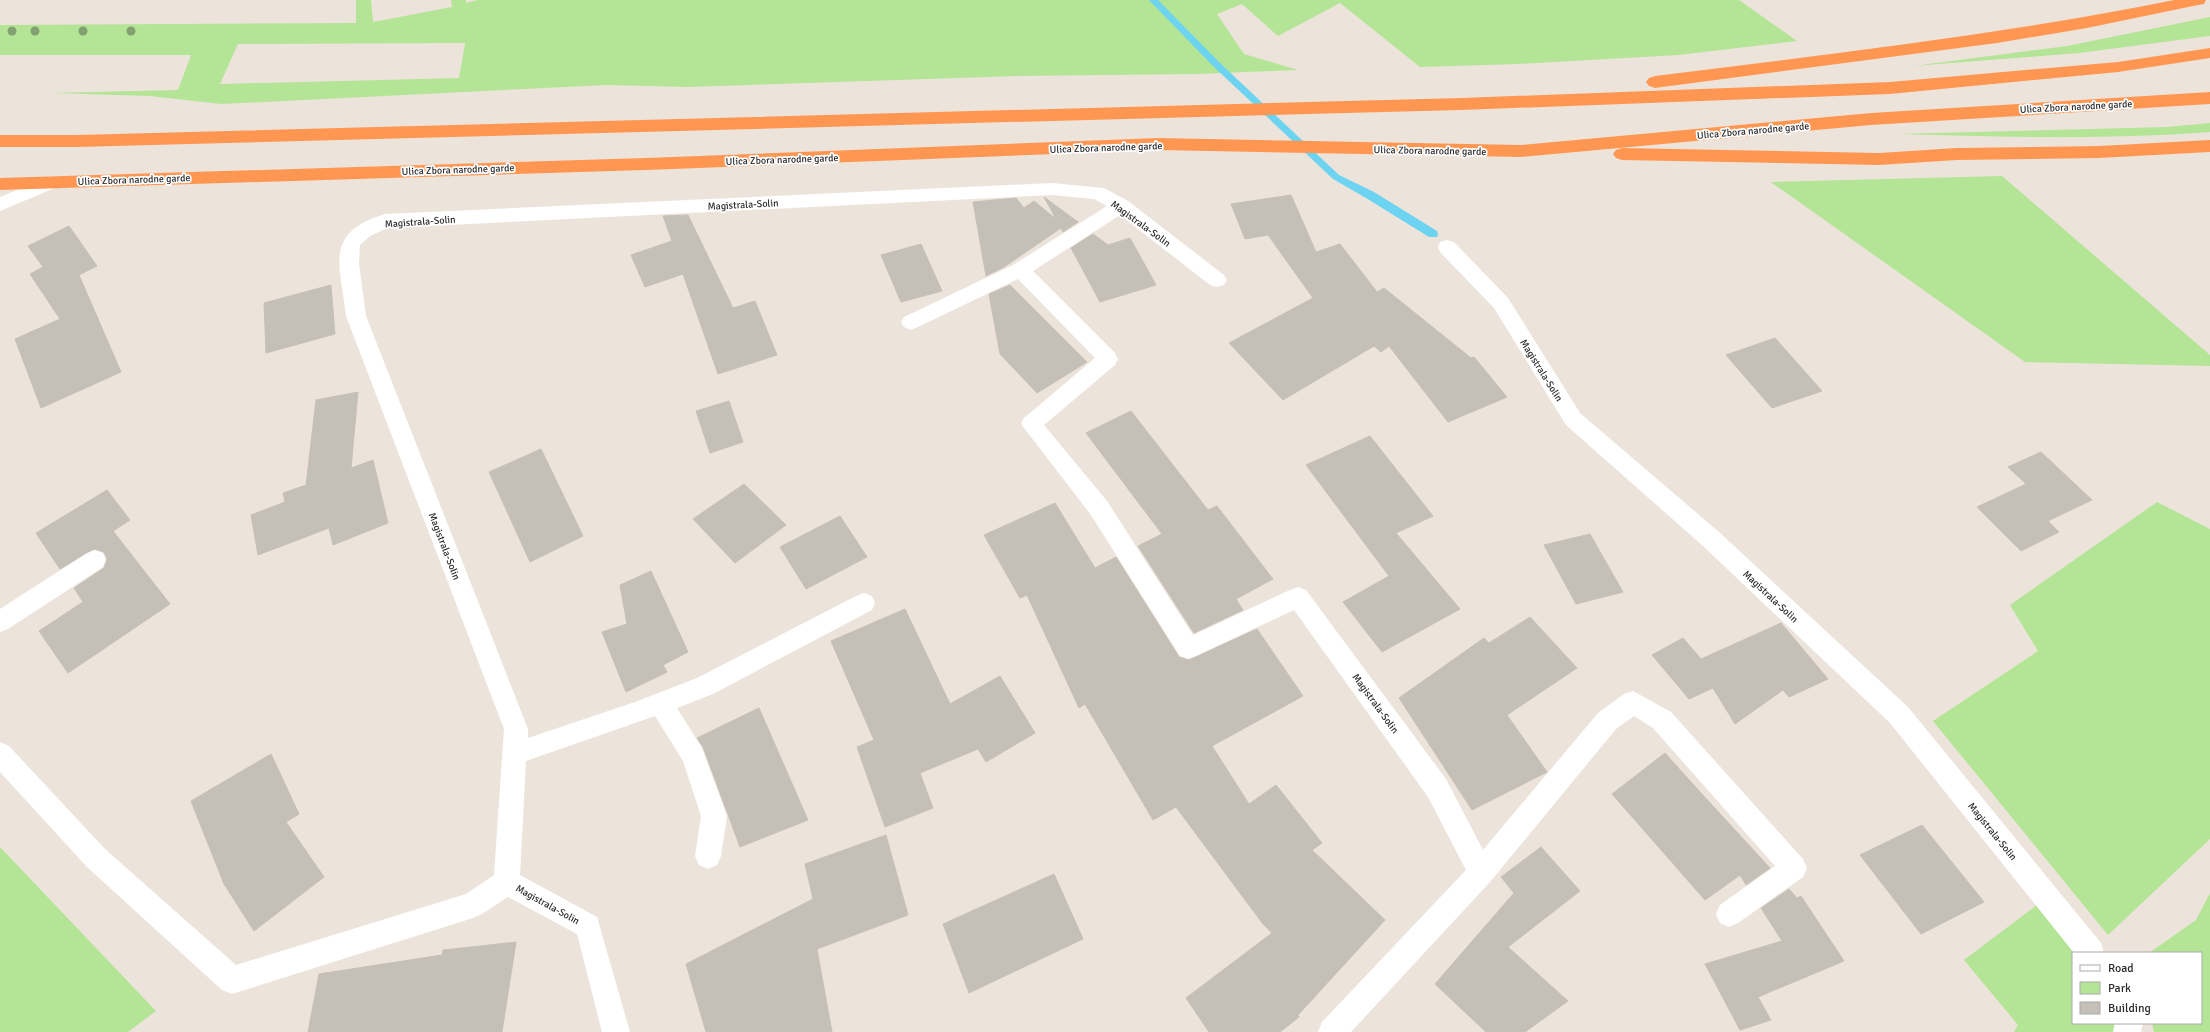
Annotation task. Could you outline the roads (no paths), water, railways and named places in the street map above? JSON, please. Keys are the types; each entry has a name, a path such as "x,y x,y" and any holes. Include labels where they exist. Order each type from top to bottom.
{"highway":[{"path":"1461,104 1704,77 1997,38 2087,23 2198,0"},
{"path":"0,141 101,141 1151,111 1461,104 1890,88 2103,68 2210,53"},
{"name":"Ulica Zbora narodne garde","path":"0,184 646,164 1158,144 1521,152 1878,119 2070,106 2207,99"},
{"path":"1521,152 1805,159 1879,159 1957,154 2099,152 2210,146"}],"street":[{"path":"0,204 51,182"},
{"name":"Magistrala-Solin","path":"616,1032 588,926 507,882 516,729 356,316 349,251 356,238 369,227 385,221 1052,189 1098,193 1121,206 1217,280"},
{"path":"912,322 1020,270 1121,206"},
{"name":"Magistrala-Solin","path":"1447,247 1502,304 1572,419 1710,539 1900,715 2091,952"},
{"name":"Magistrala-Solin","path":"1020,270 1108,359 1031,424 1099,508 1188,648 1298,597 1437,788 1481,873"},
{"path":"0,622 95,560"},
{"path":"514,754 661,704 705,686 864,603"},
{"path":"1332,1032 1481,873 1607,721 1633,702 1662,720 1794,868 1729,914"},
{"path":"661,704 693,756 714,816 708,856"},
{"path":"0,754 96,858 232,980 473,905 507,882"}],"waterway":[{"path":"1153,0 1217,65 1336,177 1370,195 1433,234"}]}
